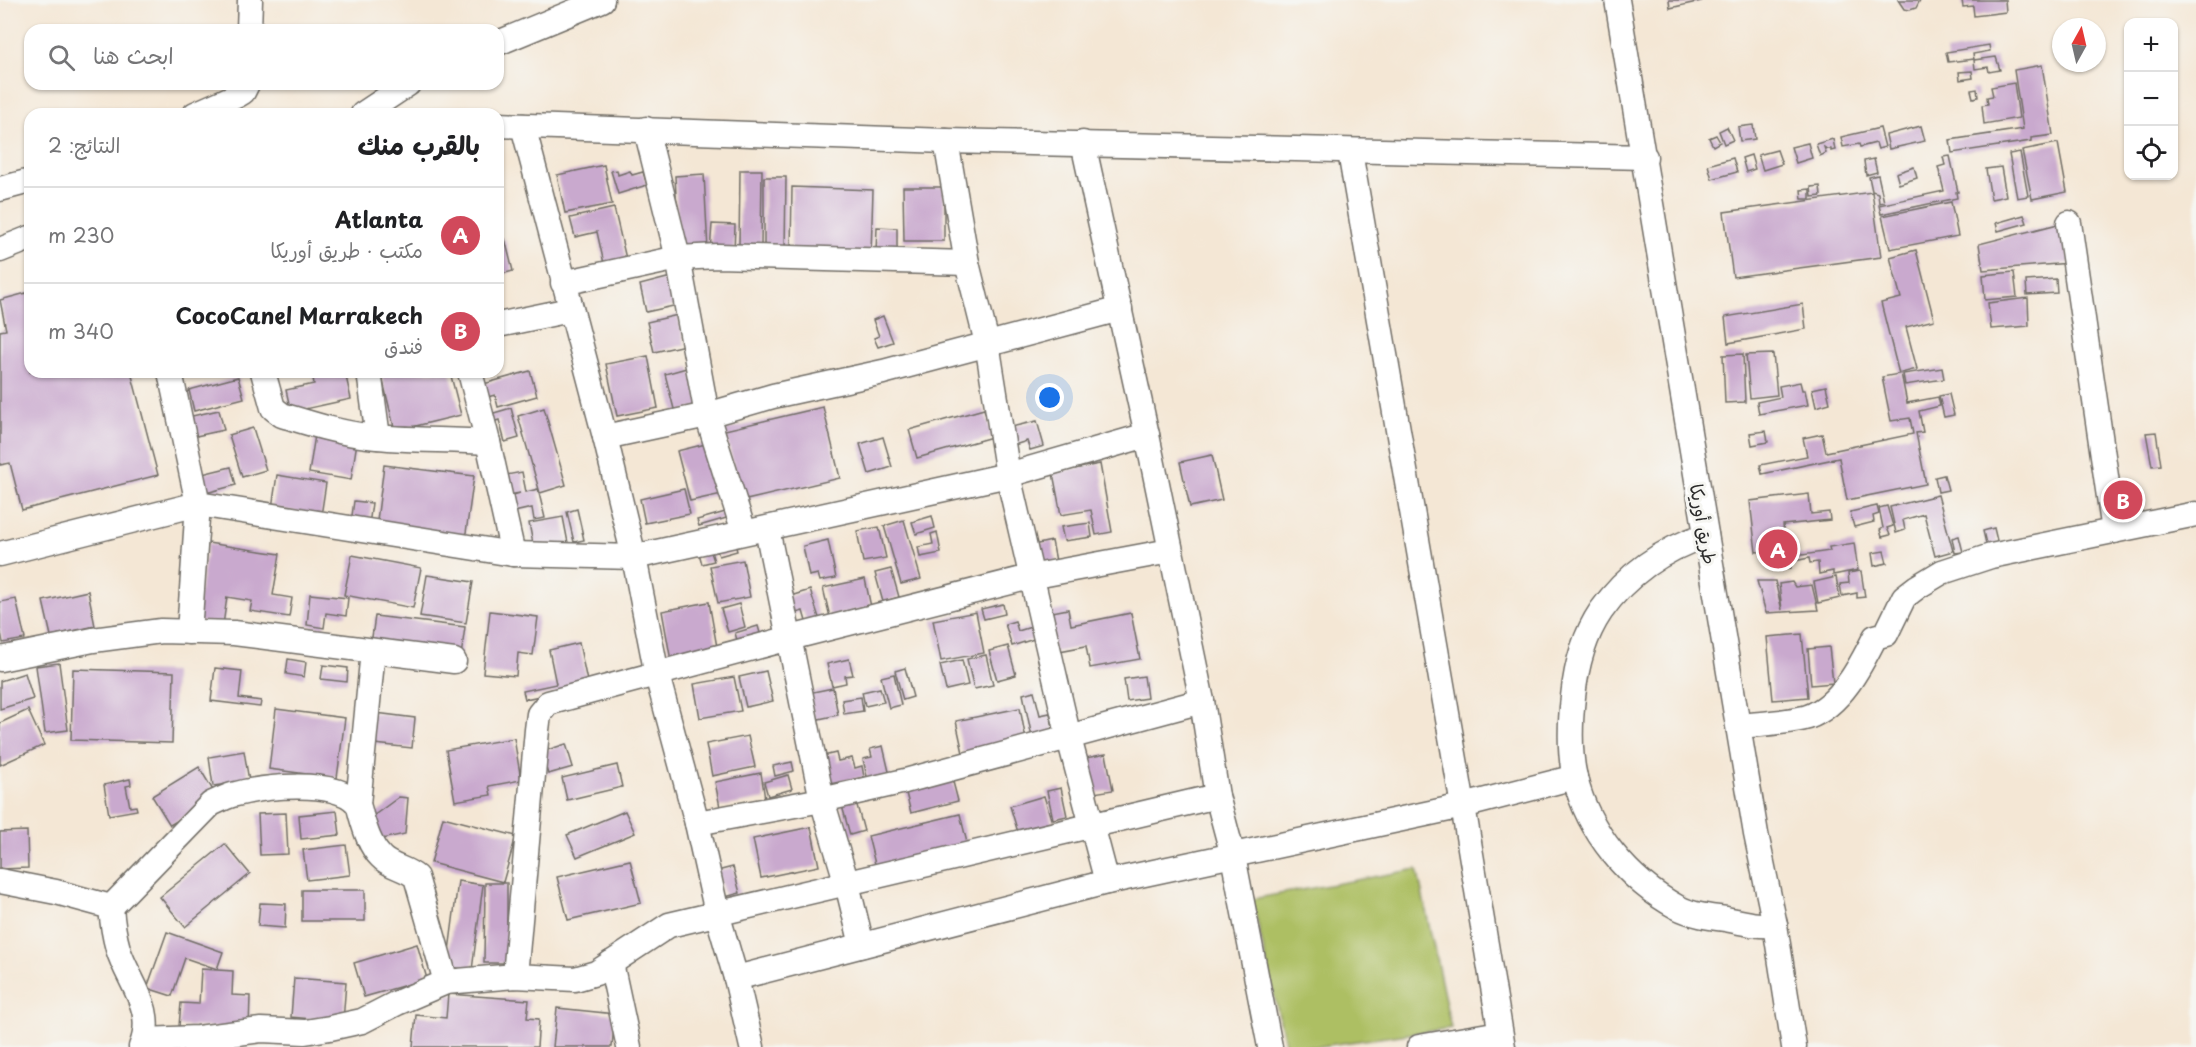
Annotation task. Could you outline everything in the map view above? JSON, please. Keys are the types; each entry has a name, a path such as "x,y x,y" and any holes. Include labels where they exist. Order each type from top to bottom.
{"street":[{"path":"249,24 250,0"},
{"path":"504,41 602,0"},
{"name":"طريق أوريكا","path":"1617,0 1740,726 1756,834 1775,925 1794,1047"},
{"path":"209,108 244,90"},
{"path":"372,108 399,90"},
{"path":"504,125 946,141 1645,157"},
{"path":"523,126 605,437 634,557 657,675 697,823 717,913 736,978 752,1047"},
{"path":"646,129 678,258 707,415 756,530 790,638 822,800 862,945"},
{"path":"946,141 967,263 987,343 1008,475 1030,577 1107,882"},
{"path":"1083,143 1147,435 1202,701 1217,796 1233,856 1270,1047"},
{"path":"1350,152 1502,1040 1419,1047"},
{"path":"0,189 24,183"},
{"path":"2069,223 2114,531"},
{"path":"0,250 24,240"},
{"path":"563,283 678,258 718,256 967,263"},
{"path":"605,437 707,415 773,396 883,372 1120,309"},
{"path":"504,324 570,310"},
{"path":"171,378 198,504 189,632"},
{"path":"265,378 273,408 282,415 364,436 417,441 455,439 488,442"},
{"path":"370,378 378,437"},
{"path":"472,378 513,554"},
{"path":"0,554 198,504 513,554 634,557 1008,475 1147,435"},
{"path":"1740,726 1808,717 1828,705 1848,682 1875,637 1886,634 1904,597 1942,572 1991,556 2196,514"},
{"path":"1706,535 1682,543 1658,556 1616,592 1601,612 1580,658 1574,685 1571,748 1575,777 1580,796 1593,825 1611,852 1652,890 1678,907 1700,915 1755,926 1775,925"},
{"path":"515,976 539,714 548,704 790,638 1030,577 1170,551"},
{"path":"0,659 93,640 161,631 234,633 454,661"},
{"path":"373,651 358,804 371,843 381,857 397,867 410,871 416,877 446,982"},
{"path":"697,823 905,782 1202,701"},
{"path":"736,978 1107,882 1463,806 1575,777"},
{"path":"111,907 212,804 230,795 299,785 346,795 358,804"},
{"path":"111,907 118,951 141,995 143,1044 261,1030 305,1032 363,1021 397,1003 446,982 515,976 575,979 596,973 669,925 1217,796"},
{"path":"2,888 56,892 111,907"},
{"path":"611,963 628,1047"}],"green space":[{"path":"1417,869 1451,1028 1314,1047 1286,1047 1252,899"}],"building":[{"path":"1669,0 1700,0 1701,1 1670,8"},
{"path":"1898,0 1920,0 1916,8 1910,10 1904,9"},
{"path":"1962,0 2005,0 2006,12 1974,16 1973,6 1963,7"},
{"path":"1989,45 1990,51 1973,54 1974,59 1948,62 1946,52"},
{"path":"1996,57 2000,70 1989,72 1988,67 1975,69 1974,60"},
{"path":"2042,65 2053,135 2031,138 2031,141 1952,153 1950,140 2023,129 2014,70"},
{"path":"1972,71 1973,78 1960,80 1959,72"},
{"path":"2014,83 2019,118 1984,124 1982,105 1988,104 1987,97 1993,96 1991,87"},
{"path":"1977,89 1978,97 1973,98 1971,90"},
{"path":"1753,125 1755,139 1740,141 1738,127"},
{"path":"1921,126 1925,141 1889,149 1886,135"},
{"path":"1727,127 1733,140 1724,144 1719,131"},
{"path":"1880,128 1885,147 1878,149 1876,143 1860,147 1859,144 1843,147 1841,137"},
{"path":"1716,135 1720,142 1713,146 1709,138"},
{"path":"1833,139 1835,150 1831,151 1824,147 1826,153 1820,156 1816,144"},
{"path":"1808,143 1812,158 1796,163 1791,147"},
{"path":"2058,143 2067,192 2032,199 2022,150"},
{"path":"1777,150 1782,164 1763,170 1758,155"},
{"path":"2020,152 2028,196 2017,198 2009,154"},
{"path":"1751,155 1755,169 1746,172 1742,158"},
{"path":"1950,156 1958,192 1956,192 1957,198 1881,214 1879,205 1944,191 1938,167 1945,165 1943,157"},
{"path":"1733,158 1737,172 1712,179 1708,165"},
{"path":"1874,159 1877,172 1866,175 1864,161"},
{"path":"604,165 612,204 565,213 557,175"},
{"path":"1914,167 1917,178 1899,184 1896,173"},
{"path":"2001,167 2006,196 1991,199 1986,169"},
{"path":"617,170 618,175 630,171 632,175 643,172 647,185 618,194 611,171"},
{"path":"740,170 762,170 761,248 739,248"},
{"path":"704,174 708,250 679,251 675,176"},
{"path":"1878,175 1884,202 1879,203 1878,193 1872,191 1869,177"},
{"path":"764,177 786,177 785,250 764,250"},
{"path":"1820,186 1821,196 1812,197 1811,187"},
{"path":"792,187 873,190 871,254 791,251"},
{"path":"903,187 944,187 944,241 904,241"},
{"path":"1810,189 1810,199 1802,199 1801,190"},
{"path":"1872,192 1881,257 1733,277 1724,212"},
{"path":"1951,202 1958,236 1890,249 1882,216"},
{"path":"614,208 627,263 605,268 597,232 575,237 570,218"},
{"path":"2024,215 2027,223 1998,231 1996,223"},
{"path":"2062,223 2070,263 1983,270 1979,244"},
{"path":"712,224 735,225 734,252 710,251"},
{"path":"877,227 897,228 897,252 876,252"},
{"path":"504,239 513,271 504,273"},
{"path":"1916,250 1934,320 1906,327 1917,369 1901,373 1907,403 1938,397 1940,406 1919,411 1923,432 1916,433 1926,484 1847,500 1839,458 1762,474 1760,465 1807,456 1803,438 1822,434 1826,452 1913,434 1910,418 1891,421 1882,377 1899,374 1881,303 1901,298 1890,257"},
{"path":"2014,272 2017,297 1985,300 1983,275"},
{"path":"671,277 678,305 646,312 640,285"},
{"path":"2056,279 2057,293 2027,295 2026,281"},
{"path":"24,294 24,378 133,378 158,475 22,510 10,463 0,465 0,331 6,330 0,300"},
{"path":"2028,298 2029,326 1991,329 1988,303"},
{"path":"1803,304 1806,329 1728,343 1725,317"},
{"path":"678,315 685,345 654,352 647,322"},
{"path":"883,316 893,342 878,347 874,338 879,336 873,320"},
{"path":"1743,354 1745,402 1725,403 1723,355"},
{"path":"1773,354 1777,395 1750,398 1746,355"},
{"path":"648,356 658,408 617,416 606,364"},
{"path":"690,367 700,406 675,413 665,374"},
{"path":"1942,368 1944,379 1905,385 1903,374"},
{"path":"530,371 537,396 498,407 495,395 484,398 480,385"},
{"path":"238,378 244,398 194,411 189,390"},
{"path":"313,378 346,378 351,399 291,412 286,390 314,384"},
{"path":"382,378 452,378 461,415 395,431"},
{"path":"1800,382 1802,390 1805,390 1808,405 1759,414 1757,402 1781,397 1779,386"},
{"path":"1826,386 1830,403 1816,407 1812,389"},
{"path":"1949,394 1954,415 1944,417 1939,396"},
{"path":"823,407 840,478 742,501 725,430"},
{"path":"511,408 519,438 505,442 499,420 489,423 487,415"},
{"path":"544,408 566,485 540,493 518,416"},
{"path":"984,409 992,437 917,458 909,430"},
{"path":"219,410 224,430 196,436 192,416"},
{"path":"1037,421 1044,446 1030,450 1027,441 1011,446 1007,428"},
{"path":"253,428 266,470 242,477 229,435"},
{"path":"1766,431 1768,442 1752,445 1750,433"},
{"path":"2156,432 2161,465 2152,466 2146,433"},
{"path":"315,435 357,442 351,480 309,473"},
{"path":"883,437 892,467 869,474 860,444"},
{"path":"710,443 722,494 690,501 677,451"},
{"path":"1212,455 1222,500 1190,507 1180,462"},
{"path":"1100,464 1112,532 1096,535 1091,510 1061,515 1053,473"},
{"path":"384,465 474,476 465,540 376,529"},
{"path":"231,467 236,485 202,494 198,475"},
{"path":"522,472 526,492 538,489 545,518 534,520 532,508 514,512 510,496 520,493 509,495 506,475"},
{"path":"277,475 326,483 321,516 272,508"},
{"path":"1944,475 1948,490 1938,492 1935,477"},
{"path":"684,489 690,514 645,523 640,499"},
{"path":"1809,494 1811,514 1829,512 1830,520 1783,525 1785,544 1772,546 1773,550 1756,552 1750,501"},
{"path":"1938,495 1953,551 1935,556 1924,514 1903,520 1905,530 1896,533 1890,507"},
{"path":"354,501 372,503 369,525 351,523"},
{"path":"1877,506 1879,514 1873,516 1874,522 1854,527 1850,512"},
{"path":"1887,506 1893,526 1887,528 1890,535 1882,537 1880,530 1883,528 1879,508"},
{"path":"577,509 584,540 574,542 567,512"},
{"path":"729,511 730,517 699,526 697,520"},
{"path":"932,516 935,528 916,534 912,522"},
{"path":"563,517 569,548 535,554 529,523"},
{"path":"904,520 921,579 901,584 884,526"},
{"path":"1090,523 1092,537 1064,541 1061,527"},
{"path":"879,527 886,558 863,562 857,531"},
{"path":"1994,528 1998,545 1987,548 1983,531"},
{"path":"937,532 941,553 920,557 918,547 933,544 931,534"},
{"path":"1959,536 1963,552 1955,553 1952,538"},
{"path":"828,540 836,578 820,581 818,574 809,576 803,546"},
{"path":"1052,541 1056,561 1038,565 1033,545"},
{"path":"208,543 280,554 273,595 292,598 289,617 250,611 252,601 227,597 223,625 195,621"},
{"path":"708,543 714,561 702,564 697,546"},
{"path":"735,543 737,551 719,556 716,548"},
{"path":"1854,543 1858,570 1833,575 1833,571 1819,574 1818,562 1810,563 1809,558 1790,562 1791,568 1776,570 1774,554 1788,552 1789,557 1830,551 1829,547"},
{"path":"1884,551 1887,563 1874,566 1872,553"},
{"path":"352,555 421,568 413,608 344,595"},
{"path":"743,560 750,597 718,603 710,566"},
{"path":"891,569 899,597 883,602 875,573"},
{"path":"1861,571 1865,597 1857,598 1857,593 1842,596 1840,584 1849,583 1848,573"},
{"path":"427,575 473,582 466,623 420,616"},
{"path":"1836,577 1840,598 1818,603 1814,582"},
{"path":"865,579 871,607 830,617 823,588"},
{"path":"1757,581 1775,581 1782,610 1779,584 1792,582 1795,587 1812,585 1818,610 1766,613"},
{"path":"810,590 821,624 808,628 803,611 790,615 784,598"},
{"path":"88,591 95,626 51,636 43,601"},
{"path":"310,594 348,598 346,616 326,613 324,628 307,625"},
{"path":"16,599 25,639 3,643 0,628 0,602"},
{"path":"709,602 718,653 671,661 662,611"},
{"path":"739,604 745,627 728,632 721,609"},
{"path":"1003,604 1005,614 984,619 981,609"},
{"path":"1068,609 1071,625 1131,613 1140,659 1090,668 1086,646 1054,652 1047,613"},
{"path":"490,611 538,617 533,655 518,653 516,676 483,673"},
{"path":"976,612 984,653 941,661 933,620"},
{"path":"375,616 465,627 461,656 371,644"},
{"path":"1015,621 1018,631 1031,627 1034,639 1012,646 1005,624"},
{"path":"758,626 762,640 739,647 735,633"},
{"path":"1802,634 1808,697 1773,700 1767,637"},
{"path":"579,643 588,686 525,699 523,691 556,684 549,650"},
{"path":"1008,646 1016,675 997,680 989,651"},
{"path":"1829,647 1833,683 1811,685 1808,649"},
{"path":"986,655 993,685 974,689 967,659"},
{"path":"288,659 306,662 304,677 286,674"},
{"path":"849,659 853,675 845,676 846,683 832,686 827,664"},
{"path":"962,660 968,685 946,690 940,665"},
{"path":"59,663 68,730 45,733 36,666"},
{"path":"323,665 348,668 347,682 321,679"},
{"path":"215,668 242,671 239,698 261,701 260,707 211,701"},
{"path":"905,668 913,697 903,700 895,671"},
{"path":"73,669 174,672 172,743 71,740"},
{"path":"766,671 773,701 746,707 739,677"},
{"path":"25,673 33,699 0,709 0,681"},
{"path":"894,674 901,705 889,708 881,677"},
{"path":"1144,676 1147,698 1127,701 1124,679"},
{"path":"734,677 741,711 700,718 694,684"},
{"path":"833,688 838,715 814,720 808,693"},
{"path":"880,688 884,702 865,706 862,692"},
{"path":"1034,691 1040,715 1050,713 1055,737 1033,742 1023,694"},
{"path":"861,697 863,711 844,714 842,700"},
{"path":"1020,708 1026,740 963,753 956,721"},
{"path":"276,709 345,718 337,778 269,769"},
{"path":"28,710 44,745 0,765 0,723"},
{"path":"368,712 415,718 412,748 365,743"},
{"path":"748,736 755,767 712,776 706,744"},
{"path":"514,738 521,780 489,786 491,795 455,801 446,750"},
{"path":"566,744 573,767 548,774 541,752"},
{"path":"883,746 890,776 868,781 863,759 872,757 870,749"},
{"path":"244,751 249,781 213,786 209,757"},
{"path":"836,753 838,761 852,758 855,768 862,766 864,777 825,785 819,757"},
{"path":"1106,754 1113,790 1088,794 1081,759"},
{"path":"792,762 794,771 775,776 773,766"},
{"path":"617,765 622,787 567,800 562,778"},
{"path":"199,767 217,797 170,825 152,796"},
{"path":"761,773 765,799 720,807 715,782"},
{"path":"788,775 792,789 768,796 764,782"},
{"path":"952,778 958,801 911,813 905,789"},
{"path":"130,779 131,785 126,786 130,807 136,806 137,810 109,815 104,785"},
{"path":"1061,788 1067,816 1053,819 1047,791"},
{"path":"1044,796 1054,829 1020,839 1010,806"},
{"path":"399,797 408,798 405,834 377,840 369,819"},
{"path":"855,798 864,831 850,835 841,802"},
{"path":"337,811 340,835 301,839 299,815"},
{"path":"625,811 635,833 577,857 567,835"},
{"path":"286,813 288,854 260,855 258,814"},
{"path":"960,814 968,847 876,868 868,836"},
{"path":"443,817 516,836 503,882 431,863"},
{"path":"811,827 819,866 761,878 753,839"},
{"path":"27,831 28,868 0,869 0,832"},
{"path":"225,844 250,874 185,927 160,897"},
{"path":"346,845 350,875 307,880 303,850"},
{"path":"630,860 641,903 568,920 557,877"},
{"path":"733,867 740,893 725,897 717,871"},
{"path":"458,881 483,885 472,970 447,967"},
{"path":"485,883 507,883 507,963 484,963"},
{"path":"302,890 365,890 365,921 302,921"},
{"path":"260,903 286,904 285,928 258,926"},
{"path":"167,932 223,952 217,969 185,958 172,996 147,988"},
{"path":"417,944 427,979 364,997 354,963"},
{"path":"201,969 233,971 232,995 250,996 249,1029 179,1026 181,1003 199,1004"},
{"path":"294,978 346,982 343,1022 291,1017"},
{"path":"448,994 529,1000 527,1018 539,1019 537,1047 413,1047 416,1015 446,1018"},
{"path":"557,1008 615,1014 612,1047 553,1047"}],"place":[{"name":"CocoCanel Marrakech","path":"2123,500"},
{"name":"Atlanta","path":"1778,549"}]}
